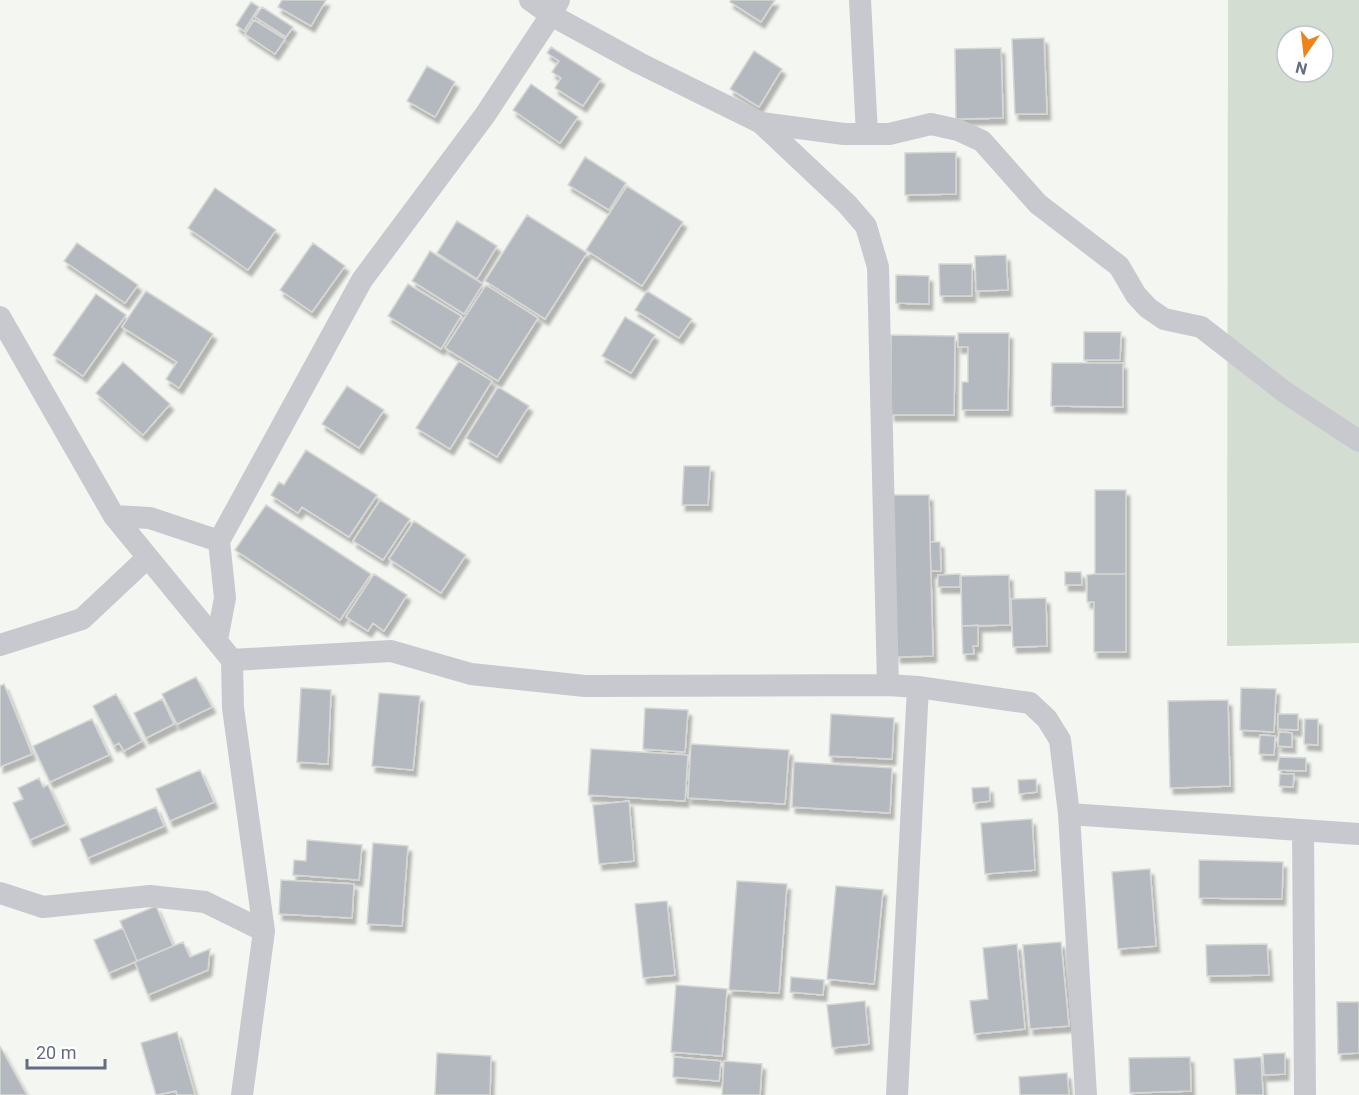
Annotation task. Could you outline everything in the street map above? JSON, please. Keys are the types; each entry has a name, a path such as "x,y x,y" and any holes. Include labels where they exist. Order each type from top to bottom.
{"street":[{"path":"530,0 555,7 639,63 761,123 847,204 866,226 878,267 888,685"},
{"path":"860,0 867,134"},
{"path":"217,640 225,598 219,541 362,280 485,116 555,7"},
{"path":"761,123 844,134 889,134 931,124 958,130 982,141 1038,204 1119,266 1136,295 1148,308 1164,319 1201,327 1286,393 1359,441"},
{"path":"0,317 114,516 232,660 233,708 264,931 242,1095"},
{"path":"114,516 150,518 219,541"},
{"path":"0,645 82,619 147,558"},
{"path":"232,660 391,651 471,674 585,686 888,685 1030,703 1047,719 1060,740 1069,814 1086,1095"},
{"path":"897,1095 918,687"},
{"path":"1069,814 1359,834"},
{"path":"1303,831 1305,1095"},
{"path":"0,893 43,907 150,896 206,902 264,931"}],"shaded area":[{"path":"1228,0 1359,0 1359,643 1227,646"}],"building":[{"path":"282,0 326,0 311,26 278,7"},
{"path":"731,0 775,0 761,22 730,2"},
{"path":"251,2 259,7 244,31 236,25"},
{"path":"262,7 293,27 286,37 255,17"},
{"path":"254,20 285,39 275,54 245,34"},
{"path":"1044,38 1047,114 1015,114 1012,39"},
{"path":"551,47 601,79 583,106 555,88 561,78 552,72 559,61 547,53"},
{"path":"1001,48 1003,118 956,119 955,49"},
{"path":"754,51 782,69 759,107 730,89"},
{"path":"427,66 455,82 435,117 407,101"},
{"path":"531,84 578,117 560,143 513,110"},
{"path":"956,152 956,194 905,195 905,153"},
{"path":"585,157 626,183 609,210 568,185"},
{"path":"627,186 683,222 642,286 586,250"},
{"path":"215,188 276,230 248,270 188,228"},
{"path":"527,215 587,253 545,319 485,281"},
{"path":"457,221 497,246 477,279 437,253"},
{"path":"77,243 138,285 125,303 64,261"},
{"path":"313,243 345,266 312,312 280,290"},
{"path":"430,251 483,284 464,314 412,281"},
{"path":"1006,255 1008,290 976,291 975,256"},
{"path":"939,264 972,264 972,296 940,296"},
{"path":"896,275 929,276 929,304 896,303"},
{"path":"408,284 461,316 441,349 388,316"},
{"path":"486,285 538,318 498,381 445,348"},
{"path":"146,291 213,334 179,388 166,379 177,362 122,327"},
{"path":"647,291 692,319 679,338 635,310"},
{"path":"96,294 126,315 83,376 53,355"},
{"path":"625,317 655,335 631,373 602,356"},
{"path":"1084,332 1121,332 1120,360 1084,360"},
{"path":"958,333 1009,333 1008,410 962,410 962,382 968,382 968,347 958,347"},
{"path":"891,335 955,336 954,415 891,415"},
{"path":"459,361 492,381 450,449 416,428"},
{"path":"123,362 170,404 143,435 96,393"},
{"path":"1052,363 1123,363 1123,407 1051,406"},
{"path":"347,386 384,410 359,448 322,424"},
{"path":"498,387 529,406 497,457 466,438"},
{"path":"306,450 377,495 349,537 302,507 298,513 271,495 279,482 284,485"},
{"path":"684,466 710,466 708,505 682,505"},
{"path":"1095,490 1126,490 1126,574 1095,574"},
{"path":"893,495 929,495 933,656 897,657"},
{"path":"380,500 410,519 383,560 353,541"},
{"path":"266,505 371,574 340,620 235,550"},
{"path":"414,521 466,555 441,593 389,559"},
{"path":"930,542 940,542 941,571 931,571"},
{"path":"1065,572 1081,572 1082,585 1065,585"},
{"path":"374,574 407,595 384,631 373,623 368,631 346,617"},
{"path":"960,574 960,587 938,587 938,575"},
{"path":"1126,574 1126,652 1094,652 1094,602 1087,602 1087,575"},
{"path":"1009,575 1010,625 962,626 961,576"},
{"path":"1046,598 1047,646 1013,647 1011,599"},
{"path":"978,625 978,646 973,646 974,654 963,654 962,626"},
{"path":"196,677 212,707 177,724 162,694"},
{"path":"4,684 32,754 0,767 0,686"},
{"path":"301,688 331,690 328,764 297,762"},
{"path":"1241,688 1276,689 1274,732 1240,730"},
{"path":"379,693 420,696 413,770 372,766"},
{"path":"116,694 142,741 124,751 119,743 114,746 93,706"},
{"path":"162,699 174,724 146,738 134,713"},
{"path":"1228,700 1230,786 1170,788 1168,701"},
{"path":"645,708 688,710 685,752 643,749"},
{"path":"831,714 894,718 892,759 829,756"},
{"path":"1278,714 1298,714 1298,730 1278,729"},
{"path":"92,719 109,755 50,782 33,746"},
{"path":"1305,719 1318,719 1318,745 1304,744"},
{"path":"1279,732 1292,733 1292,747 1278,746"},
{"path":"1260,735 1275,736 1274,755 1259,754"},
{"path":"691,744 789,750 785,804 688,798"},
{"path":"591,749 688,755 685,801 588,795"},
{"path":"1279,757 1306,758 1306,771 1278,770"},
{"path":"794,762 892,768 890,813 792,807"},
{"path":"200,770 214,802 170,821 156,789"},
{"path":"1280,774 1294,774 1293,787 1279,786"},
{"path":"39,778 43,787 48,785 66,824 30,840 13,803 23,799 18,788"},
{"path":"1036,779 1037,792 1019,794 1018,780"},
{"path":"989,787 990,801 973,803 972,788"},
{"path":"629,801 634,861 599,864 593,805"},
{"path":"156,807 164,826 88,858 80,839"},
{"path":"1032,819 1035,870 985,874 981,823"},
{"path":"307,840 362,845 359,880 293,875 294,860 306,861"},
{"path":"373,843 408,846 402,926 367,924"},
{"path":"1199,860 1283,862 1282,899 1199,898"},
{"path":"1150,869 1156,946 1118,949 1112,872"},
{"path":"281,880 354,884 352,918 279,914"},
{"path":"737,881 787,884 779,993 729,990"},
{"path":"836,886 883,890 874,984 827,979"},
{"path":"667,901 675,975 643,978 635,904"},
{"path":"156,906 173,946 137,961 120,921"},
{"path":"123,928 137,961 109,973 94,940"},
{"path":"183,942 190,957 210,949 208,970 148,995 135,962"},
{"path":"1061,942 1069,1026 1030,1029 1023,945"},
{"path":"1017,944 1025,1029 974,1034 970,1001 988,999 983,948"},
{"path":"1267,944 1269,975 1207,976 1206,945"},
{"path":"791,977 824,980 823,995 790,992"},
{"path":"676,985 727,989 722,1056 671,1052"},
{"path":"865,1001 869,1044 832,1048 827,1005"},
{"path":"1337,1002 1359,1002 1359,1053 1338,1054"},
{"path":"177,1032 195,1095 177,1095 176,1091 156,1095 141,1043"},
{"path":"0,1046 27,1095 0,1095"},
{"path":"437,1053 491,1056 490,1095 435,1095"},
{"path":"1285,1053 1285,1074 1264,1075 1263,1054"},
{"path":"674,1057 721,1061 719,1081 673,1077"},
{"path":"1190,1057 1191,1091 1130,1093 1129,1058"},
{"path":"1261,1057 1263,1095 1236,1095 1234,1059"},
{"path":"724,1061 762,1064 760,1095 722,1095"},
{"path":"1067,1073 1069,1095 1020,1095 1019,1077"}]}
